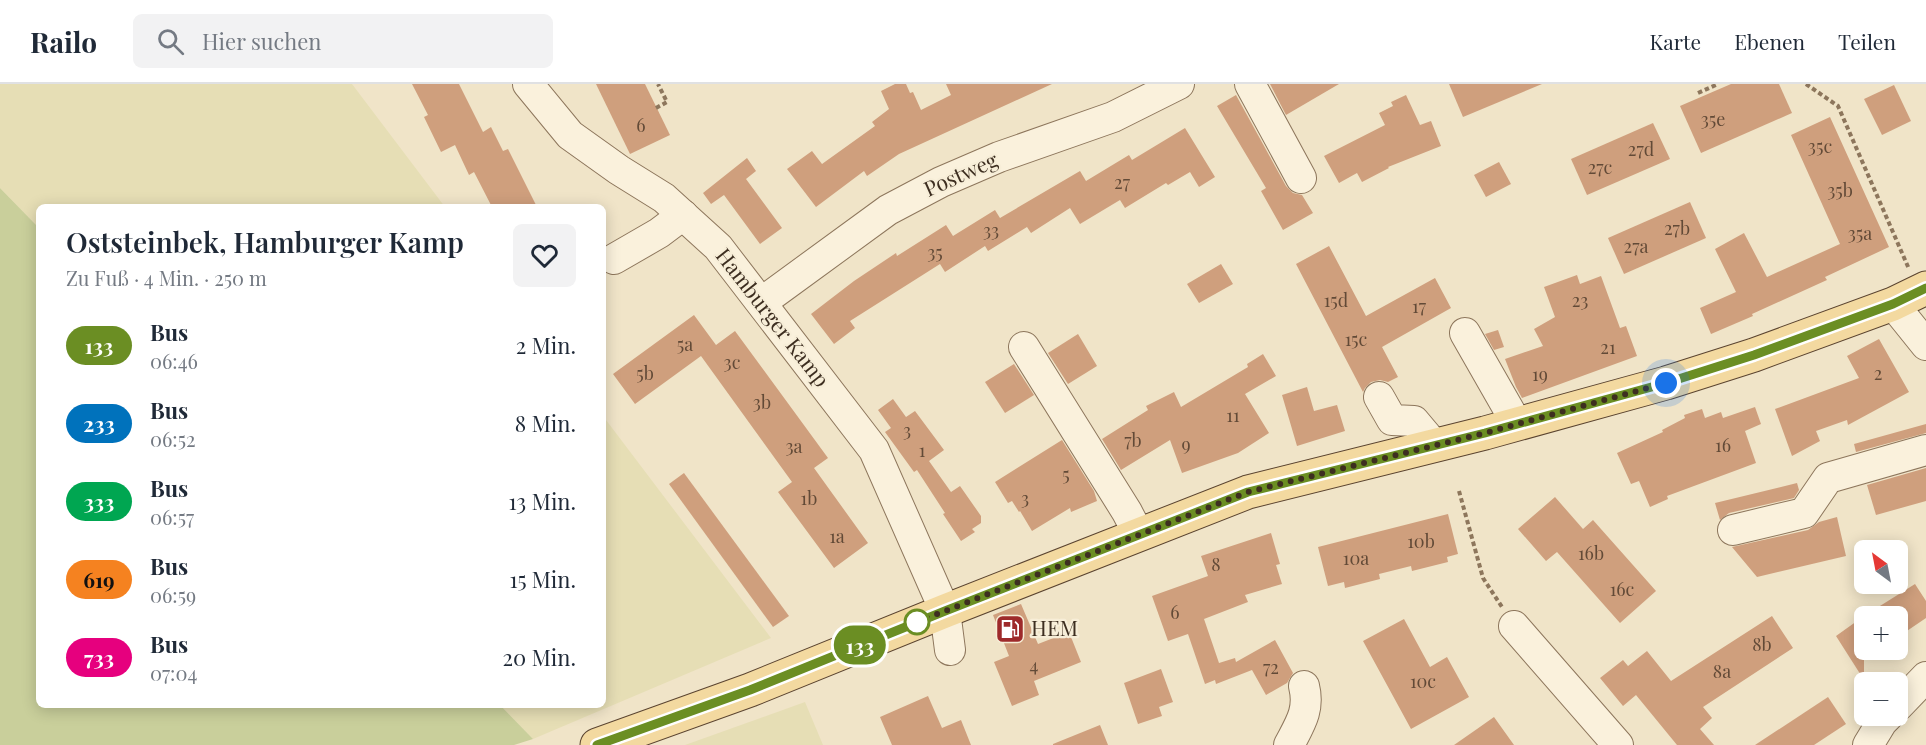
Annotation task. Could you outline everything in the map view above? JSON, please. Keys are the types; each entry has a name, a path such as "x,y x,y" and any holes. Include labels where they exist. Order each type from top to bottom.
{"main road":[{"path":"597,745 750,690 1248,492 1434,446 1666,383 1754,355 1913,295"}],"street":[{"name":"Hamburger Kamp","path":"528,84 570,135 664,198 718,247 874,450 945,611 950,650"},
{"name":"Postweg","path":"762,302 888,210 940,182 999,157 1113,117 1179,84"},
{"path":"1250,84 1300,178"},
{"path":"614,259 659,233 682,215"},
{"path":"1913,295 1926,345"},
{"path":"1465,333 1517,424"},
{"path":"1024,347 1139,535"},
{"path":"1378,398 1392,420 1414,421 1434,446"},
{"path":"1733,530 1804,513 1828,478 1926,450"},
{"path":"1514,626 1618,745"},
{"path":"1908,696 1926,677"},
{"path":"1289,745 1305,715 1307,697 1304,686"},
{"path":"1868,745 1880,726"}],"path":[{"path":"656,108 667,102 658,84"},
{"path":"1698,93 1718,84"},
{"path":"1806,84 1838,106 1913,295"},
{"path":"1460,491 1483,578 1514,626"}],"shaded area":[{"path":"0,84 352,84 443,204 36,204 36,225 0,188"},
{"path":"606,420 771,638 533,739 503,708 606,708"},
{"path":"805,702 823,745 685,745"}],"green space":[{"path":"0,188 36,225 36,708 503,708 533,739 514,745 0,745"}],"building":[{"path":"412,84 459,84 483,132 491,127 503,151 508,149 536,204 490,204 474,172 469,175 455,145 441,152 424,117 428,115"},
{"path":"596,84 645,84 670,135 630,154"},
{"path":"895,84 906,84 910,93 913,92 921,110 951,95 946,84 1052,84 899,154 867,176 864,171 816,207 787,169 812,151 822,164 875,126 872,122 889,109 881,91"},
{"path":"1270,84 1339,84 1286,115"},
{"path":"1449,84 1542,84 1463,117"},
{"path":"1731,84 1779,84 1792,113 1701,153 1680,106"},
{"path":"1894,85 1911,121 1882,135 1864,99"},
{"path":"1236,95 1286,186 1293,193 1302,195 1313,213 1283,230 1261,191 1266,188 1217,106"},
{"path":"1406,95 1420,125 1431,121 1441,146 1388,167 1362,182 1357,173 1339,183 1324,156 1385,125 1379,113 1393,106 1391,102"},
{"path":"1830,117 1889,247 1825,277 1827,280 1711,334 1700,308 1736,292 1715,249 1744,233 1767,277 1840,244 1791,135"},
{"path":"1653,123 1670,159 1587,195 1571,159"},
{"path":"1185,128 1215,177 1199,187 1190,172 1168,185 1166,183 1125,208 1120,200 1080,224 1070,208 1031,233 1027,227 988,251 985,246 945,272 940,264 850,321 855,328 834,344 811,314 896,253 897,256 946,225 953,236 995,210 1000,218 1080,171 1086,181 1129,155 1132,160"},
{"path":"747,158 756,171 746,179 782,228 760,244 724,195 711,204 703,193"},
{"path":"1499,162 1511,184 1486,197 1474,175"},
{"path":"1690,202 1706,238 1624,274 1608,238"},
{"path":"1329,246 1366,316 1435,278 1451,308 1382,347 1398,377 1388,382 1380,380 1371,382 1363,392 1296,264"},
{"path":"1221,264 1233,284 1199,303 1187,284"},
{"path":"1577,275 1580,284 1601,276 1620,328 1626,326 1637,356 1522,398 1505,359 1543,346 1534,329 1555,317 1544,287"},
{"path":"694,315 716,345 735,331 828,458 814,468 868,543 834,568 778,492 792,482 701,356 635,404 613,374"},
{"path":"1498,330 1504,347 1494,350 1485,334"},
{"path":"1078,334 1097,366 1068,384 1048,353"},
{"path":"1879,339 1909,392 1848,425 1847,420 1816,431 1820,441 1792,456 1775,409 1859,378 1847,356"},
{"path":"1263,354 1276,376 1245,394 1269,433 1238,453 1182,473 1170,440 1121,470 1102,439 1148,410 1146,406 1174,392 1181,407 1248,367 1247,364"},
{"path":"1014,364 1034,395 1005,413 985,382"},
{"path":"1307,387 1314,411 1337,405 1345,431 1297,446 1282,395"},
{"path":"893,399 906,417 915,411 944,450 929,461 951,492 960,486 981,516 981,523 972,529 975,532 961,541 917,470 914,472 885,432 891,428 878,410"},
{"path":"1755,407 1761,424 1745,431 1756,463 1667,496 1668,499 1650,507 1639,481 1631,484 1617,453 1663,432 1662,430 1685,418 1684,415 1702,409 1705,418 1721,412 1723,418"},
{"path":"1926,424 1926,433 1856,452 1854,444"},
{"path":"1062,440 1094,491 1097,501 1071,512 1070,508 1032,531 1020,511 1012,501 1008,503 995,482"},
{"path":"1926,468 1926,501 1876,515 1867,485"},
{"path":"684,473 789,616 773,627 669,484"},
{"path":"1797,483 1799,490 1794,498 1729,513 1720,520 1715,503"},
{"path":"1555,497 1583,529 1593,520 1656,591 1620,623 1557,552 1546,561 1518,529"},
{"path":"1448,514 1458,554 1447,557 1448,562 1412,571 1411,566 1379,574 1380,579 1345,588 1344,582 1328,586 1318,547"},
{"path":"1837,517 1846,556 1757,577 1732,547 1808,530 1819,522"},
{"path":"1271,533 1280,564 1276,565 1282,584 1245,595 1248,602 1204,619 1219,663 1235,658 1236,662 1275,640 1293,673 1287,683 1266,695 1252,670 1216,684 1215,680 1205,684 1188,634 1168,641 1152,596 1208,576 1201,556"},
{"path":"1915,584 1926,601 1926,618 1908,630 1908,606 1880,606 1899,594 1908,594 1908,588"},
{"path":"1021,604 1038,644 1069,632 1081,662 1034,681 1039,695 1012,706 994,662 1009,656 993,615"},
{"path":"1772,616 1793,648 1703,707 1712,718 1700,729 1714,745 1677,745 1636,695 1623,706 1600,678 1623,660 1628,666 1647,651 1671,681"},
{"path":"1404,619 1430,667 1447,657 1469,697 1411,729 1363,641"},
{"path":"1854,623 1854,660 1864,660 1864,672 1859,672 1836,636"},
{"path":"1161,669 1173,702 1159,707 1162,716 1138,724 1124,683"},
{"path":"928,696 942,728 961,720 971,745 892,745 880,717"},
{"path":"1828,697 1846,724 1814,745 1755,745"},
{"path":"1494,717 1514,745 1454,745 1477,729"},
{"path":"1100,725 1108,745 1053,745 1053,744"}],"bus line":[{"name":"133","path":"597,745 750,690 1248,492 1485,433 1666,383 1754,355 1893,304 1926,288"}],"place":[{"name":"HEM","path":"1010,629"}],"route":[{"path":"917,622 1248,492 1485,433 1666,383"}]}
